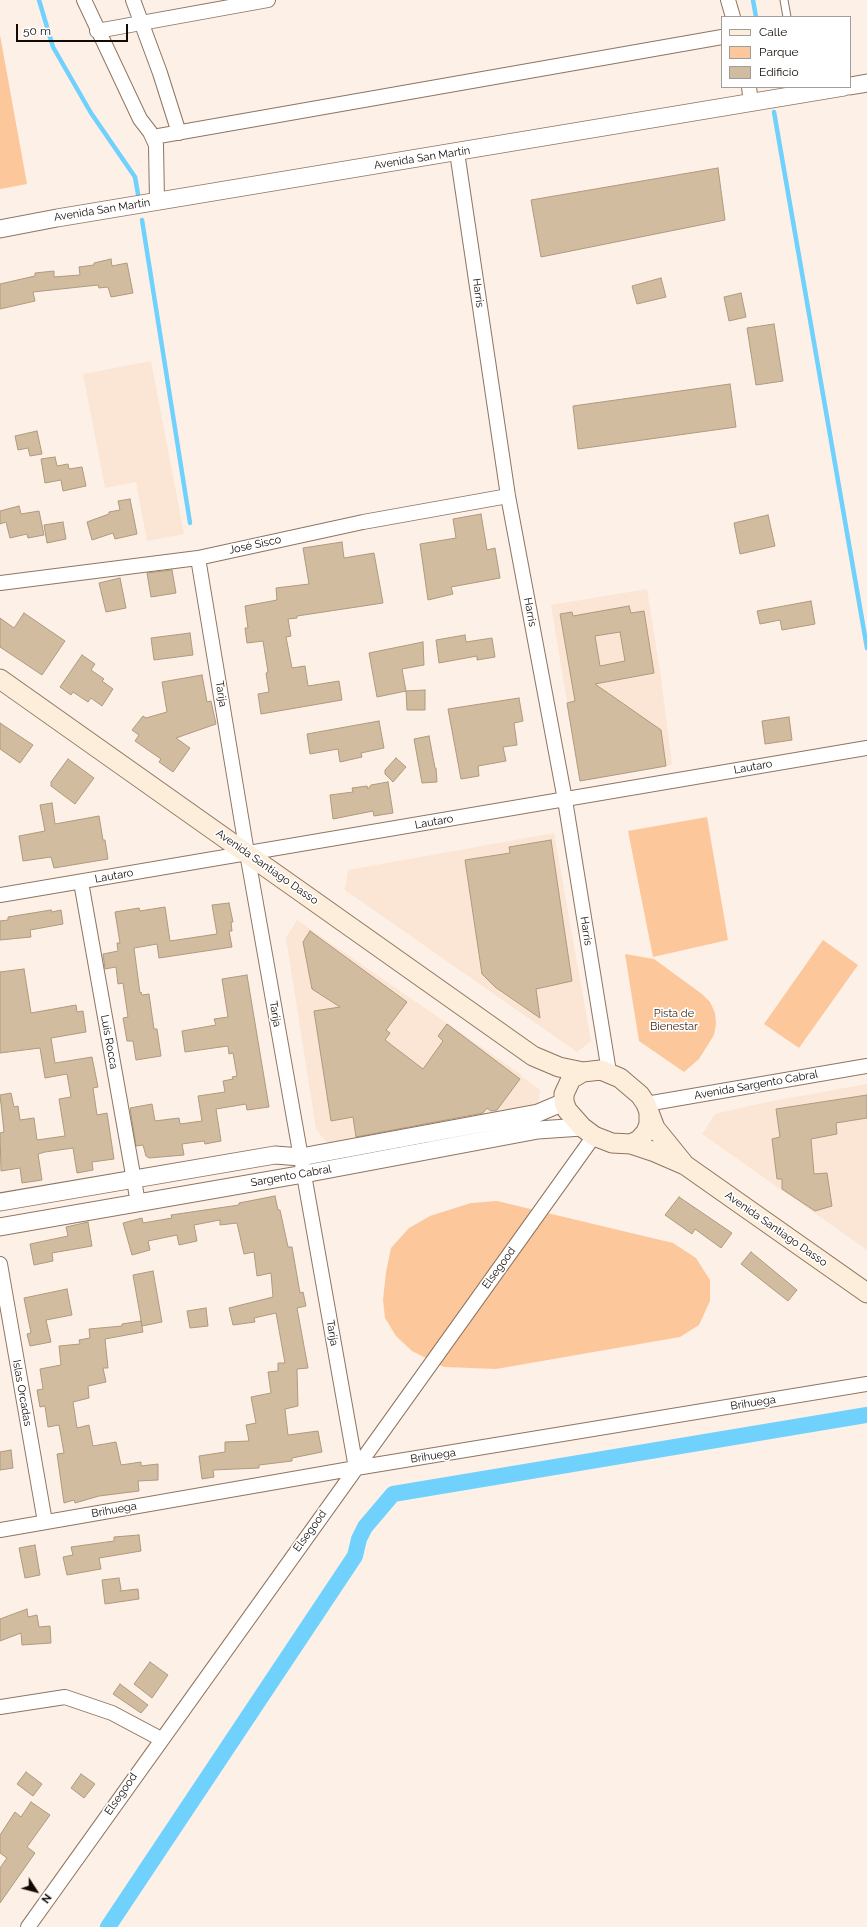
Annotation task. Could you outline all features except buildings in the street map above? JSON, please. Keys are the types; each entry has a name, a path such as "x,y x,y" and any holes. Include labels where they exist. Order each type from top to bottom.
{"main road":[{"name":"Avenida Santiago Dasso","path":"0,679 534,1056 559,1067 583,1072 601,1070 608,1072 630,1085 640,1095 664,1140 685,1165"},
{"name":"Avenida Santiago Dasso","path":"534,1056 553,1077 564,1098 567,1110 588,1132 612,1143 631,1144 655,1152 685,1165 867,1293"},
{"path":"564,1098 571,1079 583,1072"},
{"path":"631,1144 639,1140 646,1132 649,1124 647,1109"}],"street":[{"path":"84,0 140,119 153,137 156,145 157,201"},
{"path":"133,0 160,73 179,132"},
{"path":"97,30 268,0"},
{"path":"728,0 733,16"},
{"path":"153,137 721,37"},
{"path":"851,86 867,83"},
{"name":"Avenida San Martín","path":"0,229 157,201 457,152 750,95 833,88"},
{"name":"Harris","path":"457,152 508,496 565,800 608,1072"},
{"name":"José Sisco","path":"0,583 198,558 363,522 508,496"},
{"name":"Tarija","path":"198,558 247,853 356,1468"},
{"name":"Lautaro","path":"0,895 867,748"},
{"name":"Luis Rocca","path":"81,882 138,1203"},
{"name":"Avenida Sargento Cabral","path":"647,1109 867,1066"},
{"name":"Sargento Cabral","path":"0,1226 138,1203 538,1113 564,1098"},
{"name":"Sargento Cabral","path":"0,1202 274,1155 302,1165 538,1130 588,1132"},
{"name":"Elsegood","path":"28,1927 356,1468 588,1132"},
{"name":"Islas Orcadas","path":"0,1264 44,1522"},
{"name":"Brihuega","path":"0,1530 356,1468 867,1384"},
{"path":"0,1707 65,1697 112,1713 161,1739"}],"lane":[{"path":"784,0 787,16"}],"shaded area":[{"path":"151,361 184,534 147,541 136,482 105,488 83,374"},
{"path":"647,589 661,678 672,765 580,781 551,605"},
{"path":"554,833 591,1041 577,1052 345,890 348,870"},
{"path":"297,920 522,1075 522,1077 540,1090 537,1107 327,1143 316,1129 286,938"},
{"path":"867,1084 867,1250 702,1134 715,1114 767,1102"}],"green space":[{"path":"0,35 27,184 0,189"},
{"path":"707,817 728,940 653,957 628,831"},
{"path":"823,940 858,965 799,1048 764,1024"},
{"name":"Pista de Bienestar","path":"625,954 654,959 702,994 710,1002 715,1013 716,1024 714,1035 699,1059 684,1072 639,1041"},
{"path":"497,1201 673,1243 696,1258 710,1280 710,1301 699,1325 680,1337 496,1369 444,1367 412,1351 396,1336 385,1318 383,1300 386,1272 391,1248 409,1228 430,1216 471,1203"}],"waterway":[{"path":"39,0 53,47 91,113 135,177 138,194"},
{"path":"753,0 756,16"},
{"path":"774,112 867,648"},
{"path":"142,220 190,523"},
{"path":"108,1927 355,1556 359,1539 365,1527 393,1494 867,1415"}]}
